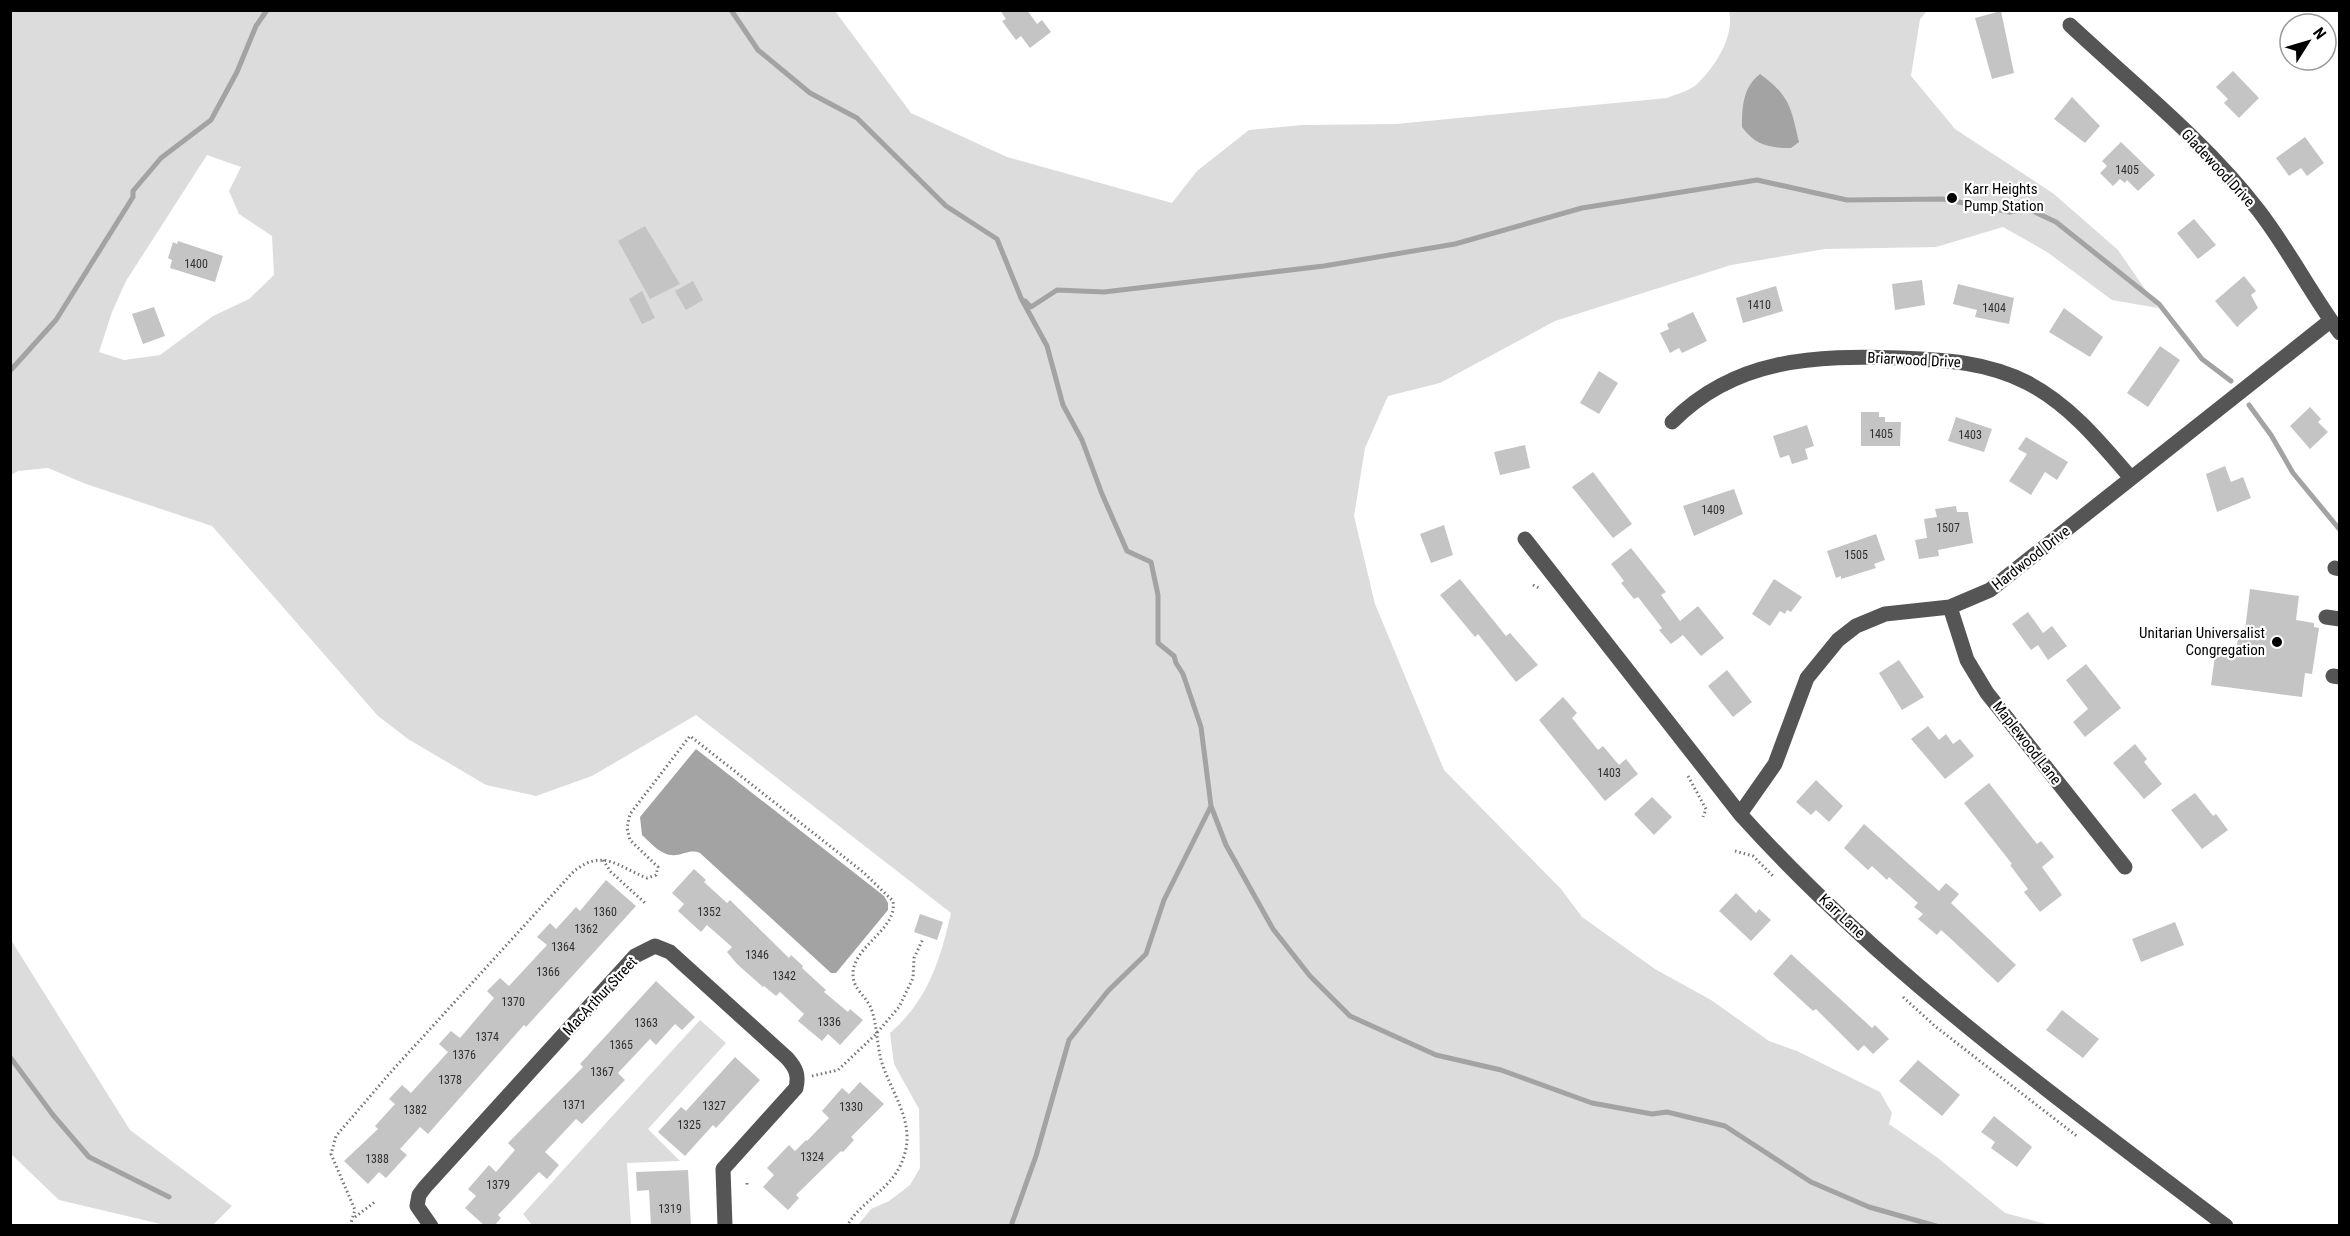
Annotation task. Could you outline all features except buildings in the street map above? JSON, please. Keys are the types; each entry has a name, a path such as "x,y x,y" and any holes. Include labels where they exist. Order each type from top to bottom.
{"street":[{"name":"Gladewood Drive","path":"2070,25 2217,163 2265,219 2340,333"},
{"name":"Hardwood Drive","path":"1740,814 1776,764 1807,678 1838,640 1856,626 1885,614 1950,607 1990,590 2330,321"},
{"name":"Briarwood Drive","path":"1672,422 1701,398 1729,382 1783,362 1827,357 1962,361 2012,375 2057,401 2087,427 2131,478"},
{"name":"Karr Lane","path":"1525,539 1740,814 1779,857 1951,1015 2226,1226"},
{"name":"Maplewood Lane","path":"1950,607 1967,660 1987,693 2125,867"},
{"name":"MacArthur Street","path":"431,1226 417,1206 418,1195 425,1186 635,956 650,947 661,946 670,952 787,1059 795,1068 798,1078"},
{"path":"725,1226 723,1169 796,1088 798,1078"}],"path":[{"path":"603,860 611,872 646,904"},
{"path":"798,1078 838,1070 875,1035 899,1007 913,978 914,958 923,939"},
{"path":"355,1217 376,1201"}],"shaded area":[{"path":"11,11 835,11 911,113 1007,157 1172,203 1197,171 1249,130 1303,125 1396,124 1667,98 1694,86 1717,60 1729,31 1729,11 1927,11 1920,19 1911,76 1955,129 2054,194 2118,250 2158,308 2112,300 2047,252 2003,227 1936,247 1825,249 1731,265 1555,321 1440,383 1388,396 1365,448 1354,516 1375,604 1444,770 1561,889 1582,917 1655,969 1711,1000 1769,1041 1797,1051 1880,1092 1892,1113 1889,1124 1938,1158 2005,1213 2050,1225 858,1225 871,1209 889,1201 910,1185 920,1168 919,1109 894,1064 890,1033 914,1007 931,979 951,913 696,715 592,776 536,796 486,785 408,739 378,716 212,526 86,484 48,468 18,471 11,475","holes":["207,155 241,167 229,191 239,214 272,236 274,275 249,299 213,316 160,355 124,360 99,352 112,312 126,281"]},
{"path":"1760,74 1778,89 1788,103 1799,142 1791,148 1757,142 1742,127 1743,105 1747,91"},
{"path":"696,749 884,896 888,903 888,910 836,973 831,973 700,853 694,851 676,855 666,854 642,835 640,817"},
{"path":"11,940 130,1130 232,1206 213,1225 165,1225 59,1200 11,1154"},
{"path":"700,1020 726,1043 648,1129 680,1161 627,1163 631,1225 532,1225 523,1214"}],"waterway":[{"path":"10,371 56,320 133,197 133,191 161,158 211,120 237,72 256,26 267,10"},
{"path":"731,10 758,50 810,93 857,118 946,206 997,239 1021,298 1047,346 1063,405 1082,440 1127,551 1151,562 1158,595 1158,643 1174,656 1183,674 1201,727 1211,806 1226,845 1273,929 1310,976 1350,1016 1436,1055 1501,1070 1592,1103 1652,1114 1667,1112 1725,1126 1811,1182 1869,1207 1936,1226"},
{"path":"1025,301 1031,307 1057,290 1104,292 1324,266 1455,244 1582,208 1757,180 1847,200 1943,199 2010,212 2026,208 2056,222 2159,304 2202,359 2231,381"},
{"path":"2249,405 2271,435 2293,473 2340,530"},
{"path":"1011,1226 1036,1156 1069,1040 1108,991 1146,954 1164,900 1211,806"},
{"path":"10,1057 53,1115 89,1157 169,1197"}],"place":[{"name":"Karr Heights Pump Station","path":"1952,198"},
{"name":"Unitarian Universalist Congregation","path":"2277,642"}]}
